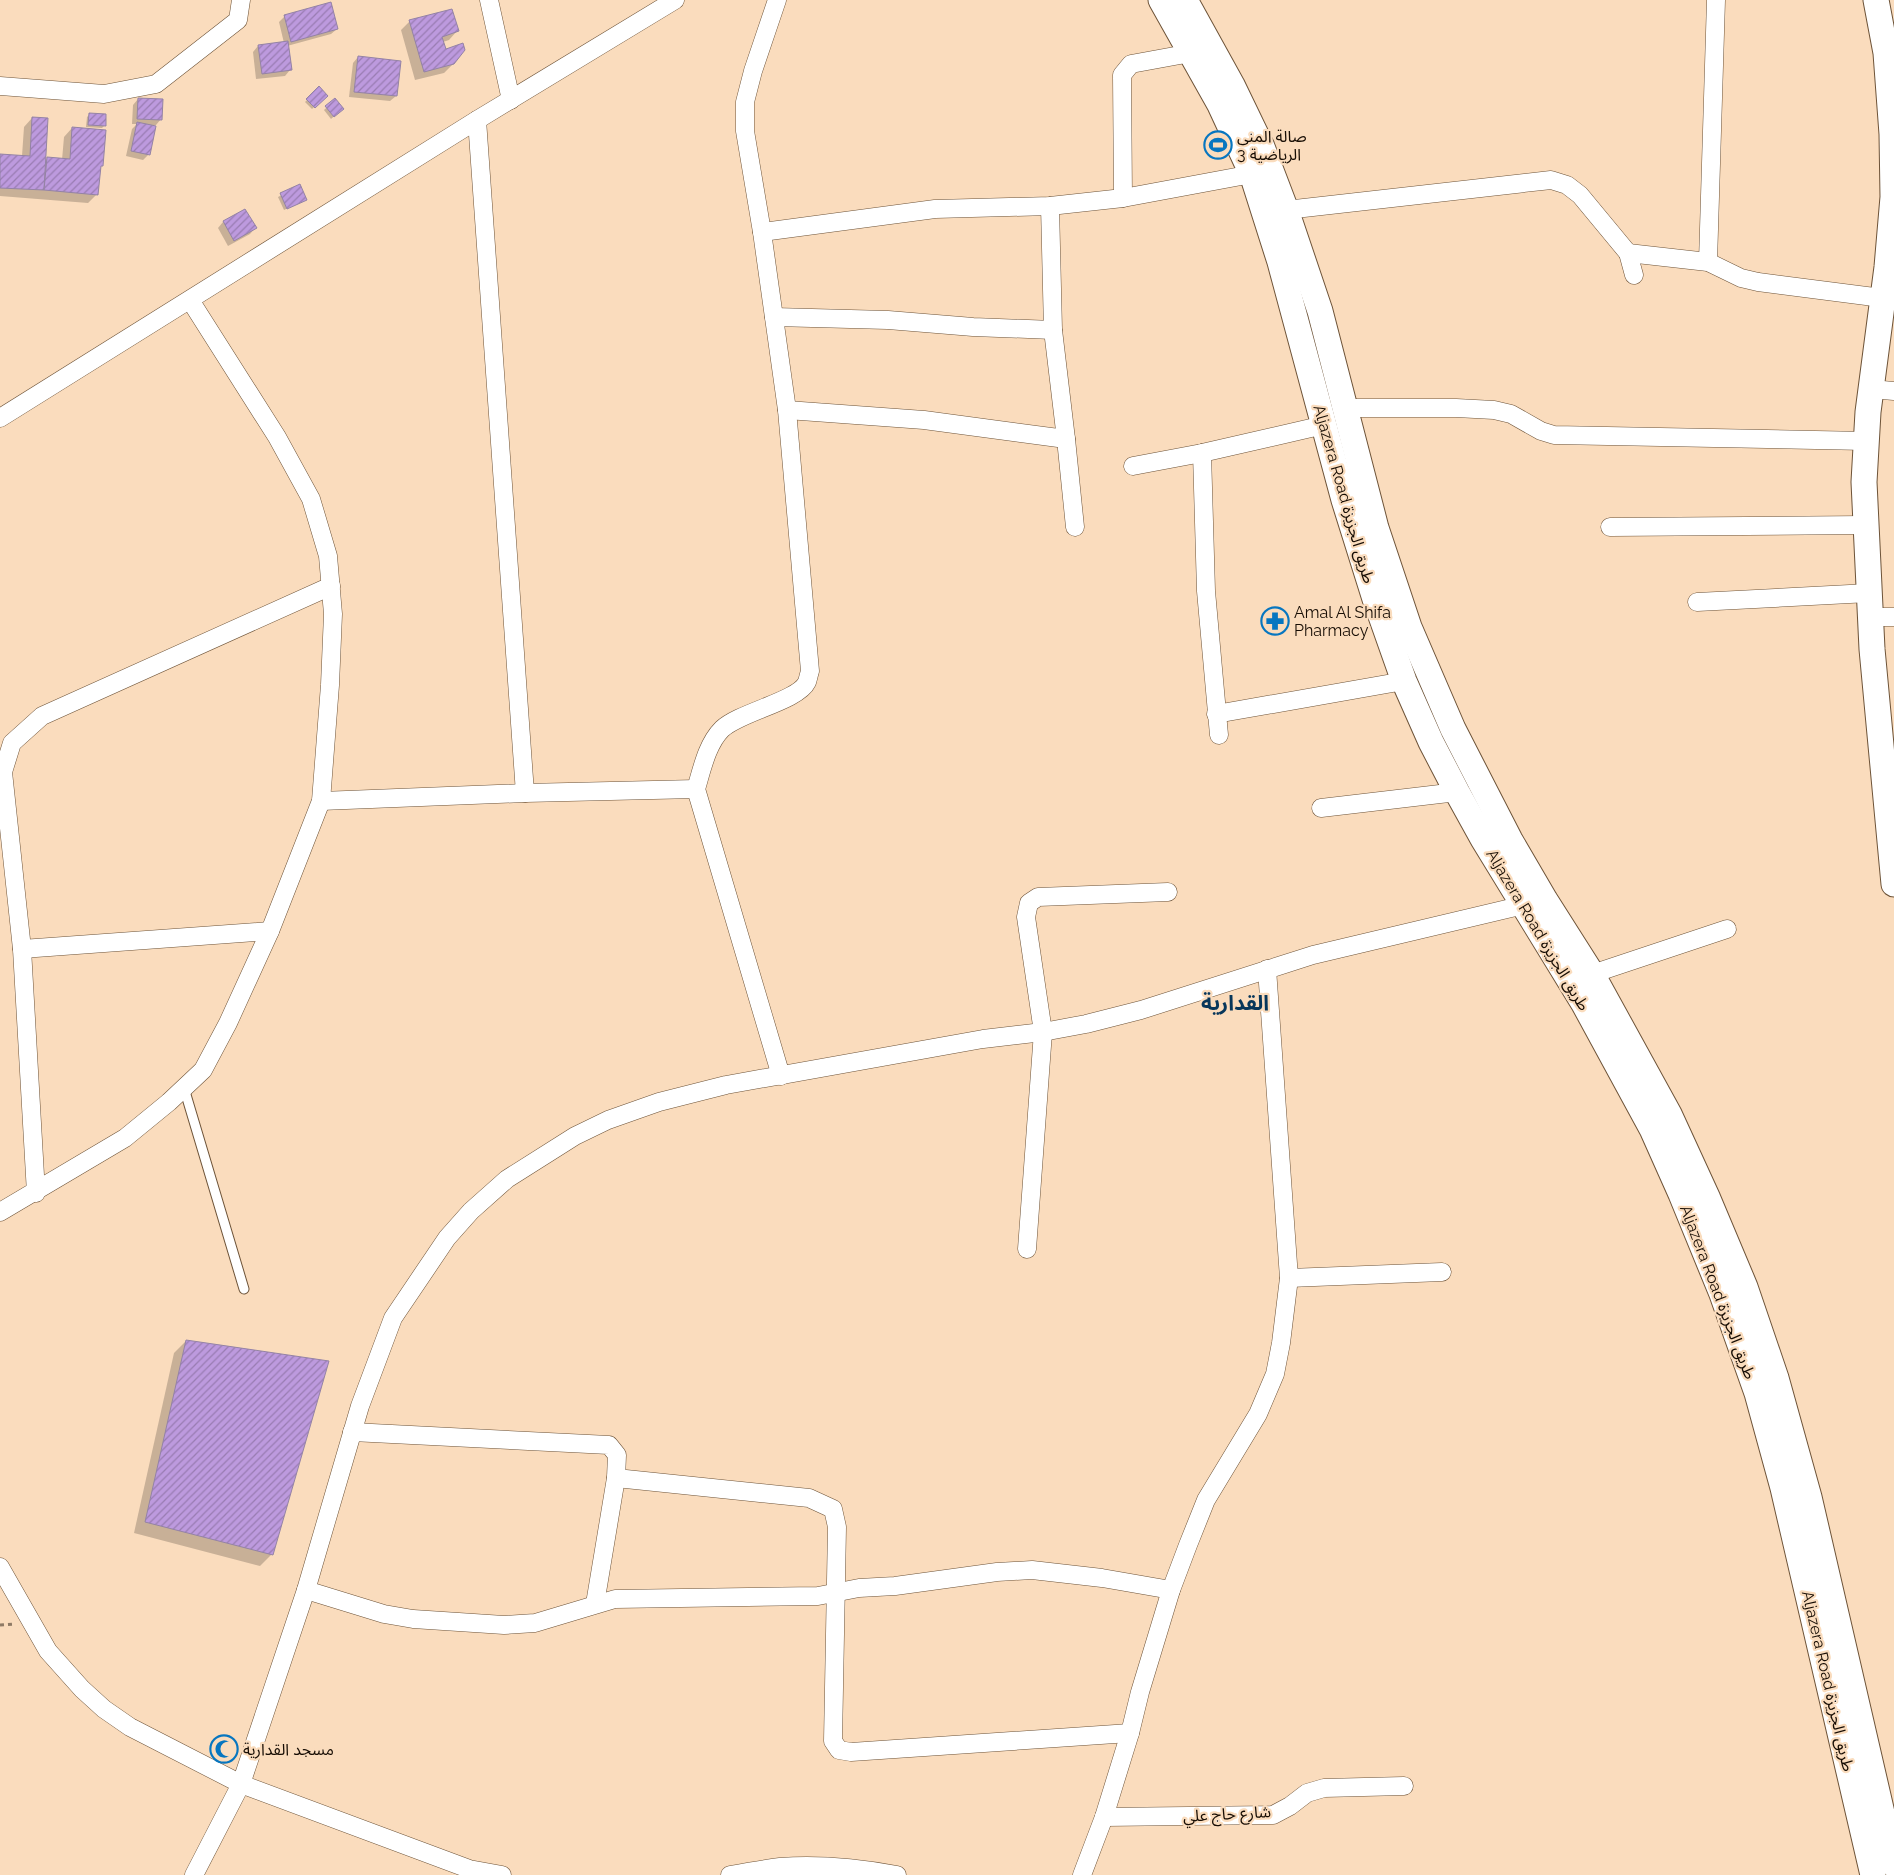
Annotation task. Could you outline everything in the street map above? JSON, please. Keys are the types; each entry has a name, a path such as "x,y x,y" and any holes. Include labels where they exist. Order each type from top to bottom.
{"main road":[{"name":"Aljazera Road طريق الجزيزة","path":"1161,0 1220,105 1252,174 1280,262 1344,500 1366,572 1404,681 1431,742 1457,792 1534,903 1592,974 1669,1114 1745,1287 1776,1378 1809,1497 1894,1865"},
{"name":"Aljazera Road طريق الجزيزة","path":"1185,0 1232,85 1262,147 1286,210 1320,311 1376,528 1409,627 1453,730 1510,840 1534,903 1584,1004 1652,1129 1722,1294 1757,1393 1783,1488 1873,1875"},
{"path":"1876,0 1886,53 1892,134 1893,188 1882,298 1882,390 1866,441 1864,482 1869,605 1894,884"}],"street":[{"path":"0,86 104,94 156,84 238,20 241,0"},
{"path":"489,0 511,100"},
{"path":"0,418 477,120 675,0"},
{"path":"777,0 753,71 746,102 744,131 762,232 787,410 810,671 806,684 796,693 738,719 723,729 710,745 696,789 781,1076"},
{"path":"1708,262 1716,0"},
{"path":"1123,198 1122,75 1131,64 1191,53"},
{"path":"477,120 525,792"},
{"path":"762,232 936,209 1050,206 1123,198 1252,174"},
{"path":"1286,210 1551,180 1567,186 1580,196 1628,253 1634,275"},
{"path":"1050,206 1052,330 1075,527"},
{"path":"1628,253 1708,262 1740,278 1758,282 1882,298"},
{"path":"0,1212 36,1193 125,1138 169,1102 203,1070 228,1023 270,931 321,801 330,685 333,614 328,556 311,499 277,436 190,300"},
{"path":"774,317 888,320 973,327 1052,330"},
{"path":"1346,408 1494,410 1511,414 1541,431 1554,435 1866,441"},
{"path":"787,410 924,420 1066,439"},
{"path":"1133,466 1202,454 1324,425"},
{"path":"1202,454 1206,591 1219,735"},
{"path":"1610,527 1865,525"},
{"path":"36,1193 22,949 5,832 3,772 12,743 42,716 330,586"},
{"path":"1697,602 1869,605 1894,617"},
{"path":"1216,714 1404,681"},
{"path":"321,801 525,792 696,789"},
{"path":"1321,808 1457,792"},
{"path":"1027,1249 1043,1032 1026,917 1028,903 1038,897 1168,892"},
{"path":"194,1875 241,1784 306,1590 352,1432 377,1356 393,1318 447,1238 471,1211 507,1179 568,1140 608,1120 659,1102 716,1088 983,1039 1043,1032 1086,1024 1140,1010 1313,955 1534,903"},
{"path":"1592,974 1727,930"},
{"path":"22,949 270,931"},
{"path":"1082,1875 1104,1817 1171,1590 1206,1500 1258,1414 1275,1374 1289,1278 1267,969"},
{"path":"1289,1278 1442,1272"},
{"path":"352,1432 609,1445 617,1455 616,1478 595,1604"},
{"path":"616,1478 809,1498 834,1508 837,1527 833,1741 839,1750 851,1752 1130,1733"},
{"path":"0,1567 48,1651 82,1689 104,1709 130,1727 241,1784 438,1867 469,1869 502,1875"},
{"path":"306,1590 384,1614 413,1619 504,1625 535,1623 615,1599 818,1596 859,1588 895,1586 961,1576 1032,1570 1102,1578 1171,1590"},
{"name":"شارع حاج علي","path":"1104,1817 1273,1814 1290,1806 1306,1793 1324,1788 1404,1786"},
{"path":"730,1875 781,1867 870,1870 897,1875"}],"lane":[{"path":"184,1088 244,1289"}],"building":[{"path":"331,2 338,29 291,42 284,15"},
{"path":"452,9 459,31 442,37 446,49 463,43 465,50 454,64 424,72 409,20"},
{"path":"288,41 292,70 262,74 258,45"},
{"path":"358,56 401,61 397,96 354,92"},
{"path":"319,86 328,96 315,108 306,99"},
{"path":"138,98 163,99 162,120 137,119"},
{"path":"335,98 344,109 334,117 325,106"},
{"path":"89,113 106,114 106,126 88,125"},
{"path":"32,117 48,118 44,190 0,188 0,154 30,156"},
{"path":"137,122 156,126 150,155 131,151"},
{"path":"72,127 106,130 98,195 44,190 47,157 70,159"},
{"path":"300,184 307,200 287,209 280,193"},
{"path":"245,209 257,228 234,241 223,221"},
{"path":"186,1340 329,1361 273,1555 145,1522"}],"place":[{"name":"صالة المنى الرياضية 3","path":"1218,145"},
{"name":"Amal Al Shifa Pharmacy","path":"1275,621"},
{"name":"مسجد القدارية","path":"224,1749"}],"district":[{"name":"القدارية","path":"1235,1002"}]}
